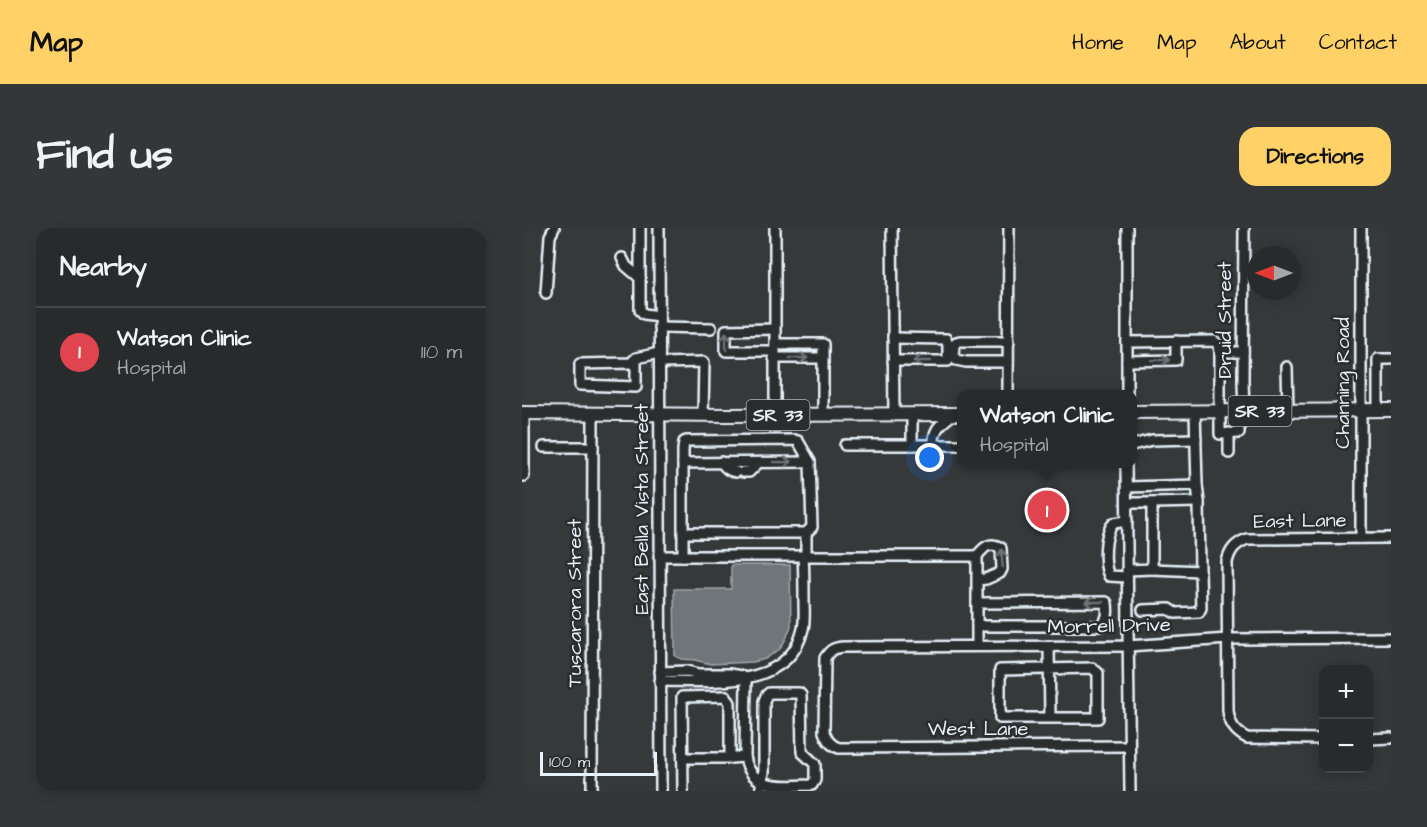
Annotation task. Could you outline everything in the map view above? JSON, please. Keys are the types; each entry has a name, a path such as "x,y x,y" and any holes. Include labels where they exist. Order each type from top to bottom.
{"main road":[{"name":"SR 33","path":"1137,412 1385,410"},
{"name":"SR 33","path":"523,414 957,414"}],"street":[{"path":"546,294 550,236 554,228"},
{"path":"640,228 640,310 644,314 659,316"},
{"name":"East Bella Vista Street","path":"659,228 661,791"},
{"path":"775,228 775,415"},
{"path":"892,228 894,414"},
{"path":"1008,390 1009,228"},
{"path":"1126,390 1127,228"},
{"name":"Druid Street","path":"1242,411 1244,228"},
{"name":"Channing Road","path":"1361,228 1361,538"},
{"path":"622,258 626,266 639,279"},
{"path":"659,327 711,328"},
{"path":"774,329 726,330 726,351 774,351 823,358"},
{"path":"893,338 946,339 948,345 948,361 893,361"},
{"path":"1008,363 956,360 954,346 960,341 1009,341"},
{"path":"1127,361 1176,360 1176,341"},
{"path":"1127,342 1214,341 1220,345 1221,352 1220,434 1239,433 1242,411"},
{"path":"774,351 823,344 823,415"},
{"path":"1221,352 1243,352"},
{"path":"636,358 636,387 580,386 580,364 631,363 636,358 704,362 704,415"},
{"path":"1360,359 1391,359"},
{"path":"1378,359 1385,410"},
{"path":"1287,367 1288,411"},
{"path":"1143,610 1169,609 1175,613 1199,612 1201,608 1195,412"},
{"path":"522,476 524,476 523,414"},
{"name":"Tuscarora Street","path":"592,791 593,414"},
{"path":"912,414 912,445"},
{"path":"934,445 933,439 937,428 957,414"},
{"path":"1229,433 1229,453"},
{"path":"1137,444 1152,440 1196,439"},
{"path":"660,676 692,676 730,681 760,675 776,668 799,642 804,619 806,533 812,527 810,462 798,441 686,441 683,444 683,556"},
{"path":"845,445 957,445"},
{"path":"544,447 593,447"},
{"path":"721,462 726,469 740,472 749,472 758,463"},
{"path":"683,463 810,462"},
{"path":"1126,468 1130,791"},
{"path":"1126,487 1197,486"},
{"path":"1127,503 1199,502"},
{"path":"1152,503 1152,569"},
{"path":"1127,521 1114,523 1109,528 1106,570 1111,577 1152,569 1200,571"},
{"path":"683,533 806,533"},
{"name":"East Lane","path":"1228,639 1227,562 1232,548 1239,543 1247,539 1391,537"},
{"path":"977,580 1000,573 1002,550 997,545 990,544 983,548 977,556 976,624 977,646"},
{"path":"659,556 977,556"},
{"path":"976,624 984,626 1102,626 1106,621 1108,608 1106,602 977,603"},
{"name":"Morrell Drive","path":"829,742 824,732 824,664 829,651 834,648 1128,646 1228,639 1391,638"},
{"path":"1228,639 1229,718 1239,734 1247,738 1261,739 1319,739"},
{"path":"1049,646 1050,718"},
{"path":"1092,668 1098,673 1098,718 1050,718 1000,718 1000,670 1092,668"},
{"path":"746,678 745,757 747,768 760,787"},
{"path":"769,693 800,693 802,752 815,764 815,780 812,785 760,787 764,773 764,701 766,696 769,693"},
{"path":"683,791 682,697 726,696 730,703 730,758"},
{"path":"1373,739 1391,738"},
{"name":"West Lane","path":"829,742 838,748 1129,746"},
{"path":"683,758 745,757"}],"shaded area":[{"path":"731,565 790,565 791,626 780,649 765,659 753,662 711,664 675,656 674,589 731,589"}],"place":[{"name":"Watson Clinic","path":"1047,510"}]}
